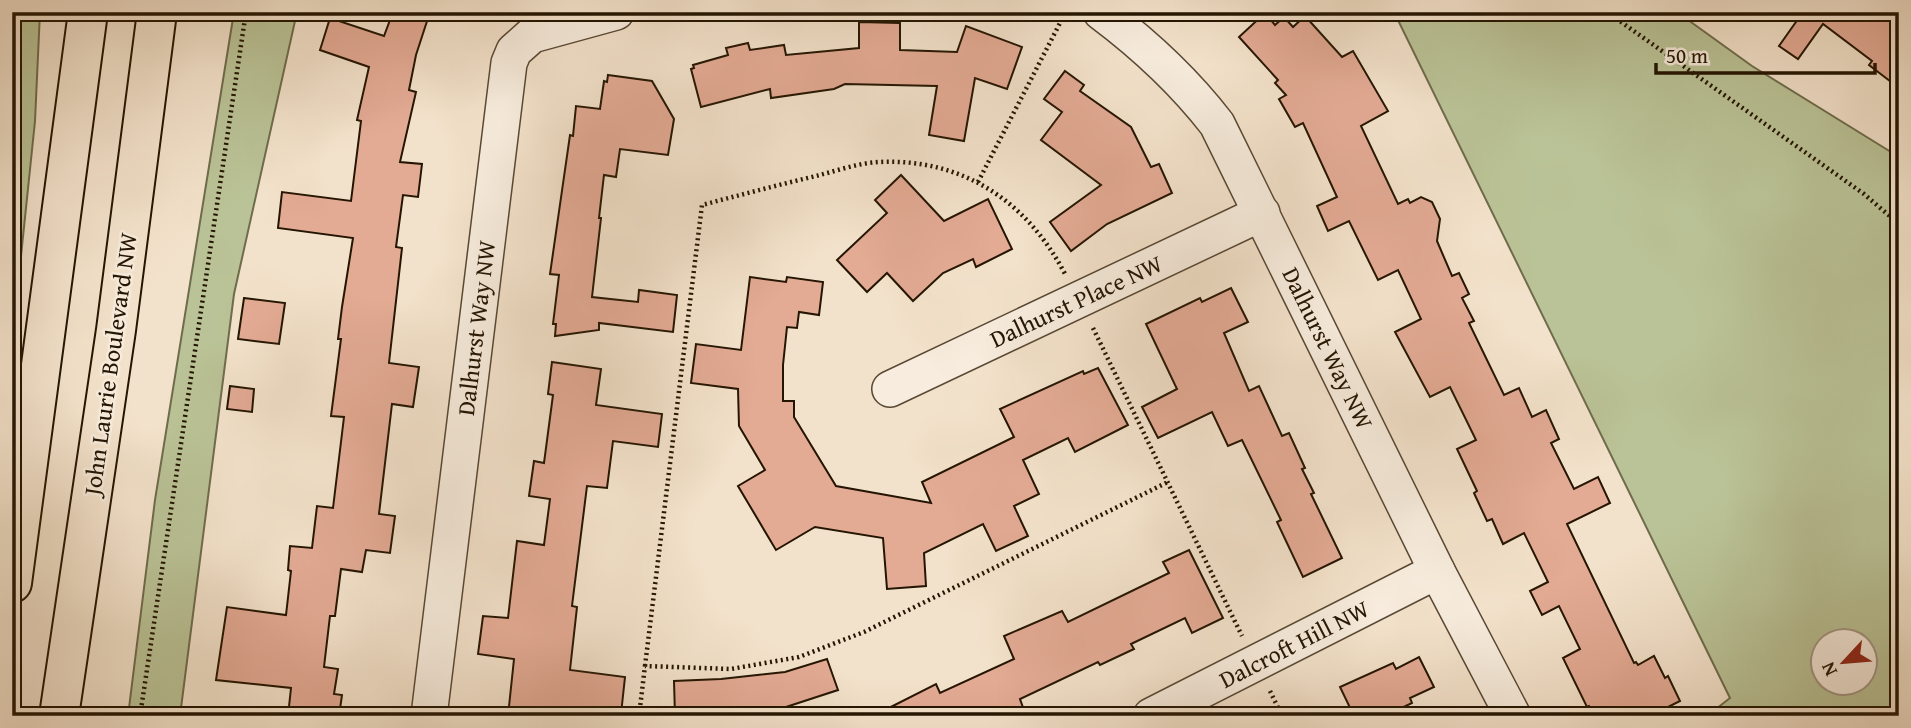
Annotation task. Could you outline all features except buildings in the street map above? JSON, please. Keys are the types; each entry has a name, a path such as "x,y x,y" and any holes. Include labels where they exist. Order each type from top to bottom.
{"main road":[{"path":"12,583 88,12"},
{"name":"John Laurie Boulevard NW","path":"59,716 118,316 157,12"}],"street":[{"name":"Dalhurst Way NW","path":"429,716 509,63 514,51 532,35 616,12"},
{"name":"Dalhurst Way NW","path":"1101,12 1167,66 1217,124 1437,572 1513,716"},
{"name":"Dalhurst Place NW","path":"890,389 1262,213"},
{"name":"Dalcroft Hill NW","path":"1151,716 1437,572"}],"path":[{"path":"139,716 246,12"},
{"path":"1607,12 1864,194 1899,224"},
{"path":"978,182 1060,23"},
{"path":"639,716 702,205 878,162 932,164 978,182 1009,203 1054,251 1069,280"},
{"path":"1090,322 1244,640"},
{"path":"645,666 731,669 799,657 864,632 1168,482"},
{"path":"1268,687 1282,716"}],"green space":[{"path":"12,12 40,12 35,121 12,343"},
{"path":"234,12 297,12 234,294 180,716 128,716 155,500"},
{"path":"1394,12 1677,12 1752,66 1899,157 1899,716 1707,716 1730,698"}]}
